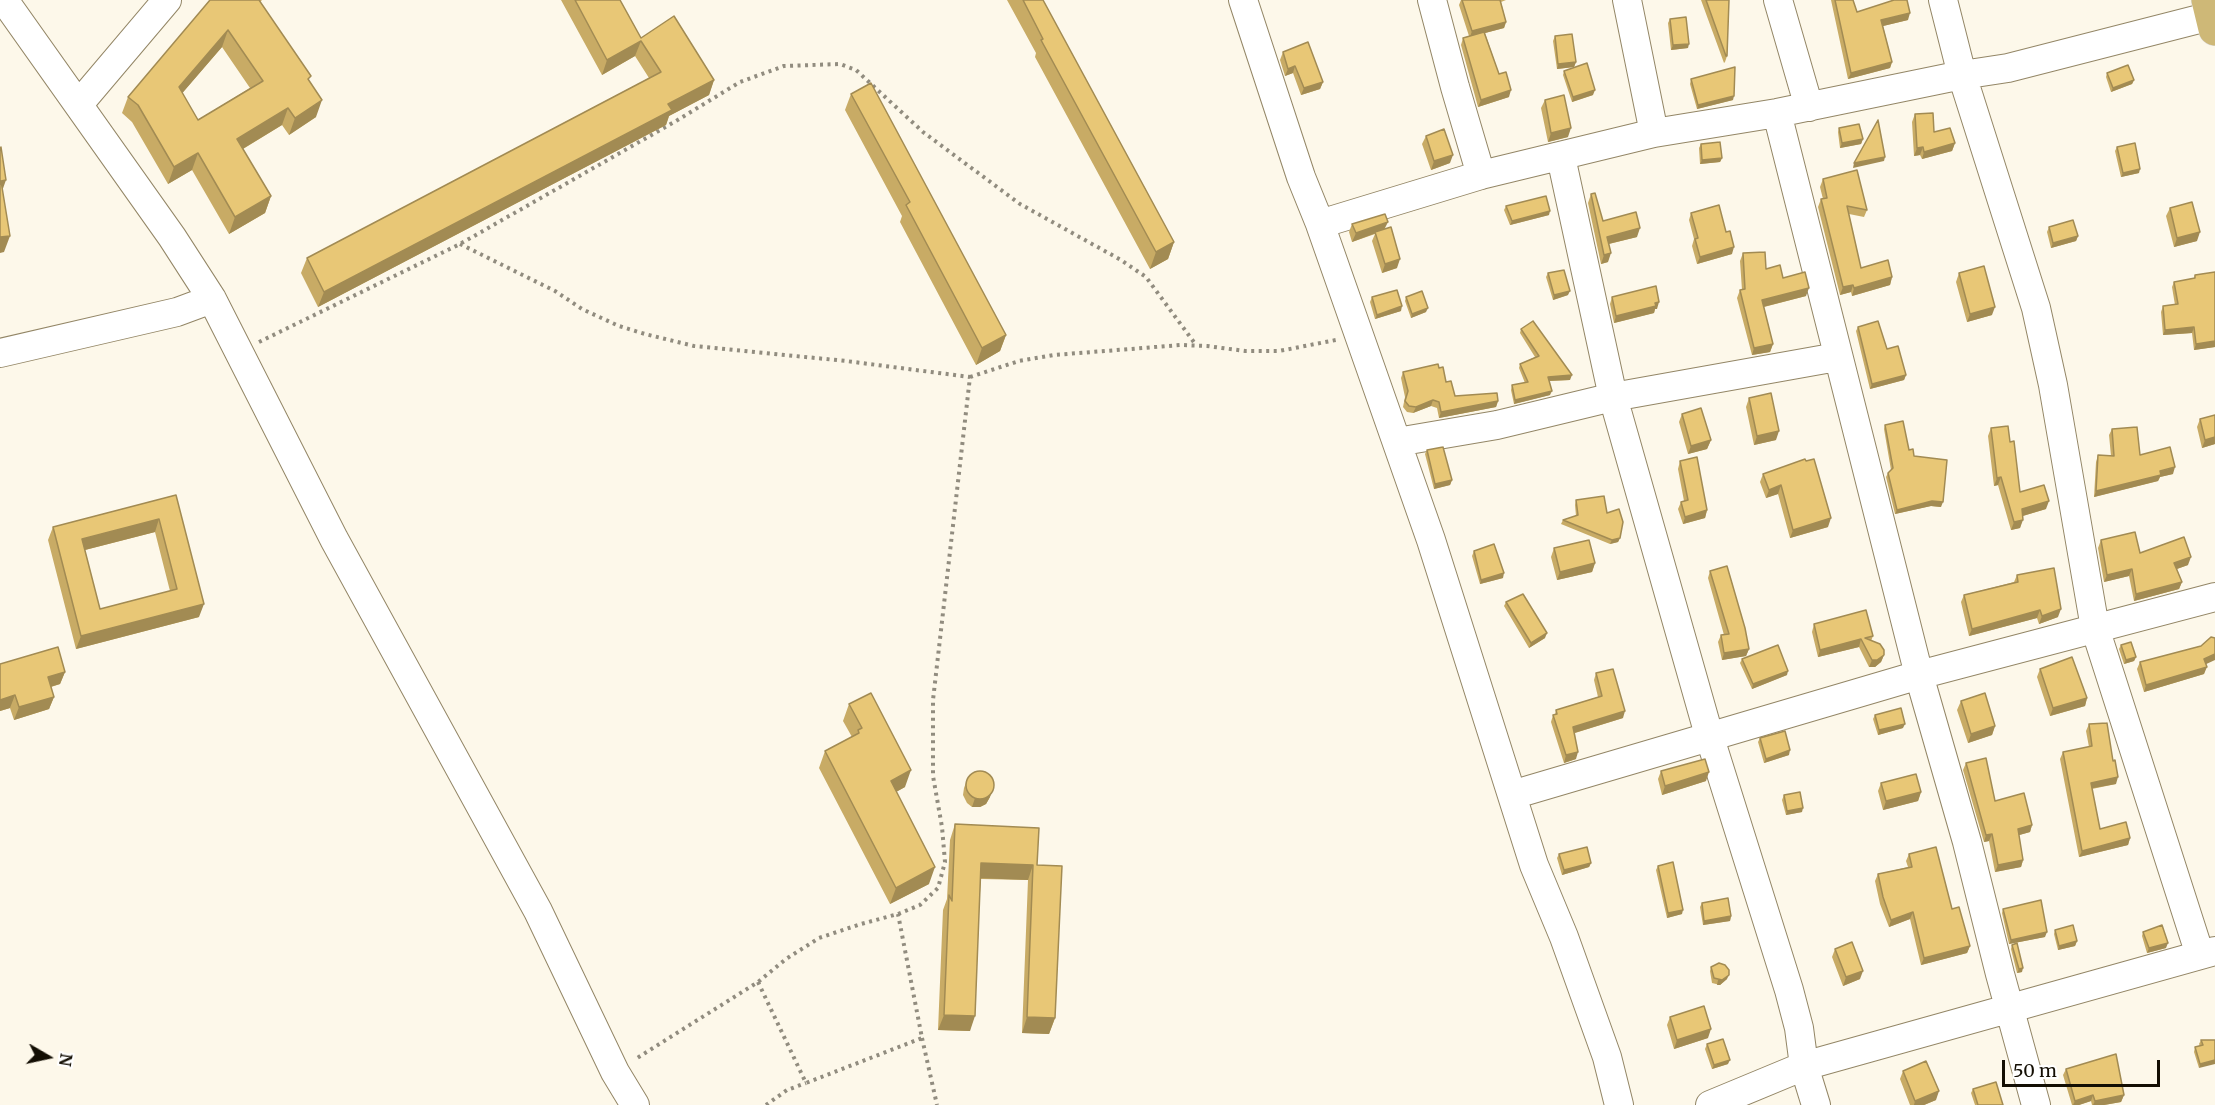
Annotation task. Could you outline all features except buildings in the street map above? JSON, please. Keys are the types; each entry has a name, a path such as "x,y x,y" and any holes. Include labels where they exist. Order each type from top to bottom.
{"street":[{"path":"4,0 172,237 212,299 334,539 538,911 615,1072 635,1105"},
{"path":"79,104 167,0"},
{"path":"1243,0 1297,168 1320,224 1431,540 1534,865 1564,937 1607,1057 1619,1105"},
{"path":"1432,0 1481,175"},
{"path":"1627,0 1654,133"},
{"path":"1778,0 1809,107"},
{"path":"1710,1105 1804,1066 2208,953 2095,628 2053,385 2036,308 1962,75 1943,0"},
{"path":"1320,224 1481,175 1654,133 1809,107 1962,75 2008,68 2211,15"},
{"path":"1777,112 1919,675 1967,842 2036,1105"},
{"path":"1561,157 1613,397 1709,735 1789,990 1799,1028 1804,1066 1816,1105"},
{"path":"0,353 177,312 212,299"},
{"path":"1397,442 1497,425 1613,397 1837,357"},
{"path":"1512,795 1709,735 1919,675 2215,597"}],"path":[{"path":"239,352 460,244 740,82 784,66 840,64 856,70 923,132 1020,204 1121,260 1146,277 1196,345"},
{"path":"460,244 555,291 582,309 619,326 645,334 694,346 846,361 970,377 1019,361 1054,355 1181,345 1245,351 1279,351 1313,346 1358,334"},
{"path":"615,1072 758,982 786,959 819,938 920,905 938,888 945,862 942,827 933,776 933,700 970,377"},
{"path":"898,914 922,1038 938,1105"},
{"path":"758,982 806,1083"},
{"path":"766,1105 787,1090 922,1038"}]}
